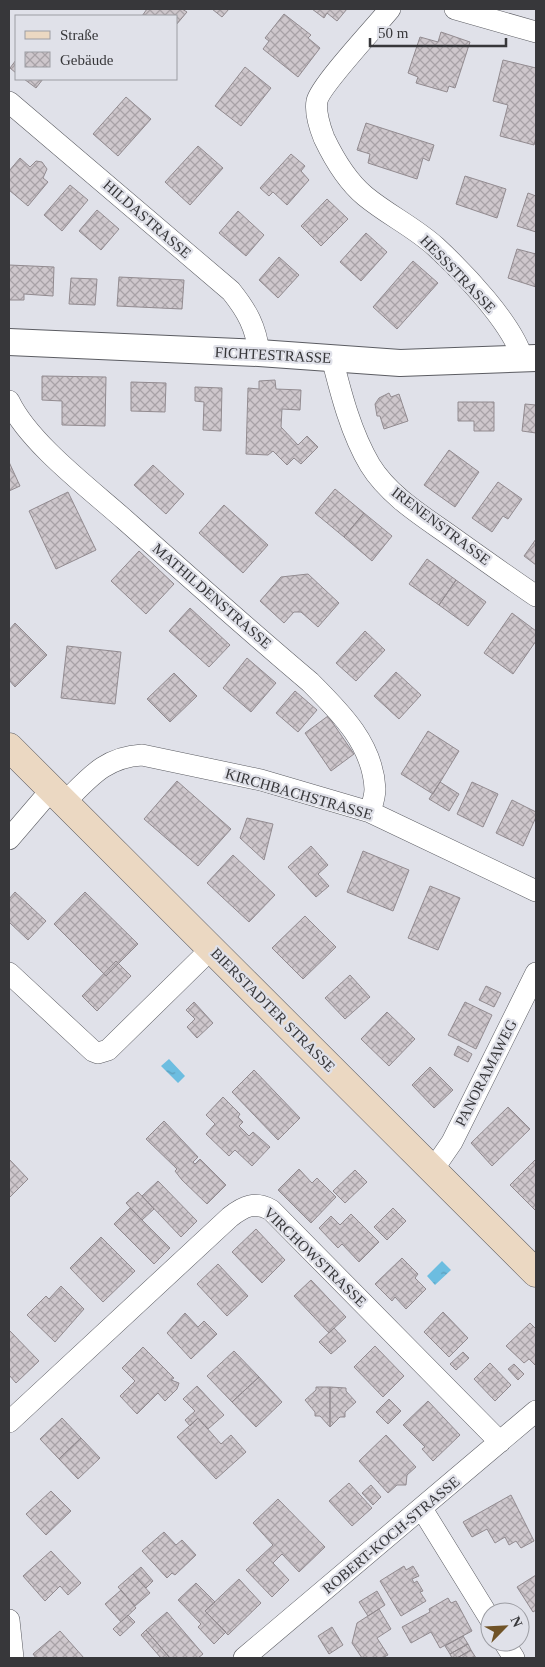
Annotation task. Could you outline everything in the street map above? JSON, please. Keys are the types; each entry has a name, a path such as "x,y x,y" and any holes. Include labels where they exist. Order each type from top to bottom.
{"main road":[{"name":"BIERSTADTER STRASSE","path":"9,748 536,1273"}],"street":[{"name":"HESSSTRASSE","path":"390,9 328,82 317,101 320,128 332,155 364,196 409,224 436,247 478,291 530,359"},
{"path":"455,9 536,32"},
{"name":"HILDASTRASSE","path":"9,102 231,291 248,312 257,337 259,353"},
{"name":"FICHTESTRASSE","path":"9,342 259,353 400,363 530,359"},
{"name":"IRENENSTRASSE","path":"332,358 340,388 361,447 382,481 426,519 536,596"},
{"name":"MATHILDENSTRASSE","path":"9,401 14,412 39,441 80,480 310,682 345,716 366,750 375,790 370,812"},
{"name":"KIRCHBACHSTRASSE","path":"9,839 57,796 105,765 128,756 142,755 261,780 370,812 536,891"},
{"path":"9,973 93,1051 98,1053 108,1050 211,949"},
{"name":"PANORAMAWEG","path":"432,1171 452,1142 536,973"},
{"name":"VIRCHOWSTRASSE","path":"9,1422 230,1217 250,1205 262,1205 271,1210 500,1442"},
{"name":"ROBERT-KOCH-STRASSE","path":"247,1657 536,1411"},
{"path":"422,1509 480,1603"},
{"path":"9,1620 13,1658"}],"water":[{"path":"169,1059 185,1076 178,1083 161,1066"},
{"path":"442,1261 451,1270 435,1285 427,1276"}],"building":[{"path":"147,9 182,9 187,12 178,23 178,15 143,15"},
{"path":"212,9 229,9 222,17"},
{"path":"312,9 347,9 337,21 327,13 324,18"},
{"path":"284,14 311,35 308,38 320,48 298,77 263,49 269,41 265,38"},
{"path":"441,32 470,42 455,88 449,86 447,92 416,83 418,77 408,73 420,37 438,42"},
{"path":"503,60 536,68 536,137 534,145 500,136 508,105 493,101"},
{"path":"15,61 15,72 10,68"},
{"path":"245,67 271,88 241,126 215,106"},
{"path":"25,80 42,80 36,88"},
{"path":"126,97 151,119 118,156 93,134"},
{"path":"366,123 434,145 429,161 423,158 417,179 368,163 370,154 357,150"},
{"path":"198,146 223,168 190,205 165,182"},
{"path":"291,154 305,166 301,171 309,180 287,205 273,192 269,196 260,188"},
{"path":"20,158 30,167 36,161 42,162 47,169 43,178 48,182 28,206 9,190 9,171"},
{"path":"465,176 506,189 497,218 456,204"},
{"path":"70,185 88,200 62,231 44,215"},
{"path":"528,193 536,196 536,232 517,226"},
{"path":"327,199 348,219 321,246 301,226"},
{"path":"97,210 119,229 101,250 79,231"},
{"path":"238,211 264,235 246,256 219,233"},
{"path":"366,233 387,252 361,281 340,262"},
{"path":"517,249 536,254 536,287 508,278"},
{"path":"279,257 299,275 278,298 259,280"},
{"path":"413,261 438,283 397,329 373,307"},
{"path":"9,265 54,267 53,296 24,294 24,300 9,300"},
{"path":"119,277 184,280 182,309 117,306"},
{"path":"71,278 97,279 95,305 69,304"},
{"path":"42,376 106,377 105,426 62,425 62,401 42,400"},
{"path":"275,380 276,389 301,390 300,410 282,409 281,427 298,445 307,436 318,447 301,464 294,458 287,465 273,451 268,455 246,454 248,388 259,389 259,381"},
{"path":"131,382 166,383 165,412 131,411"},
{"path":"195,387 222,388 221,431 203,430 204,402 195,401"},
{"path":"389,393 391,397 399,394 408,421 384,429 380,416 377,416 375,404 379,398"},
{"path":"458,402 494,402 494,431 474,431 474,421 458,421"},
{"path":"525,404 536,405 536,433 522,431"},
{"path":"449,450 479,472 455,507 424,485"},
{"path":"9,462 20,486 9,491"},
{"path":"153,465 184,494 166,514 134,485"},
{"path":"498,482 522,499 508,519 503,516 492,532 472,518"},
{"path":"335,489 364,513 344,537 315,513"},
{"path":"68,492 96,550 56,569 29,511"},
{"path":"224,505 268,545 243,573 199,533"},
{"path":"364,513 392,536 372,561 344,537"},
{"path":"536,539 536,565 524,556"},
{"path":"139,551 174,584 146,614 111,581"},
{"path":"427,559 456,580 439,605 409,584"},
{"path":"308,574 339,603 318,627 301,612 294,612 284,623 260,601 281,577"},
{"path":"456,580 486,602 468,626 439,605"},
{"path":"190,608 230,645 209,667 169,631"},
{"path":"512,613 536,631 536,641 513,674 484,653"},
{"path":"15,623 47,655 15,687 9,680 9,630"},
{"path":"365,631 385,650 356,681 336,663"},
{"path":"67,646 121,652 115,704 61,698"},
{"path":"247,658 276,683 251,712 223,688"},
{"path":"396,672 421,695 399,719 374,696"},
{"path":"174,673 197,696 170,722 147,699"},
{"path":"295,691 317,710 298,732 276,713"},
{"path":"328,716 354,754 331,771 305,733"},
{"path":"428,731 459,751 433,794 401,774"},
{"path":"177,781 231,829 198,866 144,819"},
{"path":"440,782 459,794 449,811 429,799"},
{"path":"472,782 498,794 483,827 457,814"},
{"path":"512,800 536,812 536,817 523,846 496,833"},
{"path":"247,818 273,824 264,860 240,838"},
{"path":"311,846 328,865 318,874 329,886 316,897 288,867"},
{"path":"363,851 409,870 393,911 347,892"},
{"path":"233,855 275,895 249,922 207,883"},
{"path":"430,886 460,898 438,950 408,938"},
{"path":"15,892 46,921 28,940 9,922 9,899"},
{"path":"85,892 138,944 106,976 54,924"},
{"path":"305,916 336,947 303,979 272,948"},
{"path":"116,961 131,976 97,1011 82,996"},
{"path":"350,975 370,997 345,1019 325,998"},
{"path":"486,986 501,993 494,1007 479,1000"},
{"path":"194,1002 213,1023 197,1038 187,1027 195,1019 186,1010"},
{"path":"465,1002 492,1015 476,1049 448,1035"},
{"path":"387,1012 415,1039 389,1066 361,1039"},
{"path":"458,1046 472,1054 468,1062 454,1055"},
{"path":"430,1067 453,1090 434,1108 412,1085"},
{"path":"254,1070 300,1118 278,1140 232,1092"},
{"path":"223,1097 240,1114 238,1117 243,1122 239,1126 249,1136 253,1132 270,1147 252,1166 235,1150 229,1156 206,1134 215,1124 206,1115"},
{"path":"508,1107 530,1129 492,1166 471,1143"},
{"path":"164,1121 198,1157 193,1162 195,1164 200,1159 226,1185 207,1204 182,1180 175,1171 177,1169 146,1139"},
{"path":"9,1159 28,1179 9,1198"},
{"path":"536,1159 536,1210 535,1210 510,1185"},
{"path":"299,1169 312,1183 317,1178 336,1197 311,1223 278,1190"},
{"path":"355,1170 367,1182 345,1203 333,1191"},
{"path":"158,1181 197,1221 181,1237 142,1196"},
{"path":"138,1192 154,1209 142,1220 126,1203"},
{"path":"130,1208 170,1248 154,1264 114,1224"},
{"path":"393,1208 406,1221 387,1240 374,1227"},
{"path":"351,1214 379,1242 359,1262 342,1244 338,1248 319,1228 331,1216 340,1225"},
{"path":"256,1229 285,1260 262,1283 232,1252"},
{"path":"101,1237 135,1271 103,1302 70,1268"},
{"path":"402,1258 418,1274 415,1278 426,1289 406,1309 395,1297 392,1301 375,1284"},
{"path":"218,1264 248,1296 227,1316 197,1284"},
{"path":"311,1280 346,1317 329,1333 294,1296"},
{"path":"61,1286 84,1309 55,1342 27,1315 46,1296 49,1299"},
{"path":"443,1312 468,1338 449,1357 424,1332"},
{"path":"185,1313 198,1327 204,1321 217,1334 191,1359 167,1333"},
{"path":"530,1323 536,1329 536,1366 529,1359 524,1363 506,1346"},
{"path":"334,1328 346,1341 331,1354 319,1342"},
{"path":"9,1330 39,1361 16,1383 9,1375"},
{"path":"375,1346 404,1376 383,1397 354,1367"},
{"path":"143,1347 174,1378 171,1380 179,1383 177,1389 165,1401 158,1393 137,1414 120,1396 135,1381 122,1368"},
{"path":"234,1351 259,1377 232,1402 207,1376"},
{"path":"463,1352 469,1358 456,1370 450,1364"},
{"path":"490,1363 511,1385 495,1401 474,1379"},
{"path":"514,1364 524,1374 518,1380 508,1369"},
{"path":"259,1377 282,1402 256,1427 232,1402"},
{"path":"197,1386 224,1415 208,1429 198,1418 190,1426 185,1420 195,1411 183,1399"},
{"path":"316,1387 330,1387 330,1427 320,1416 315,1416 315,1412 305,1400 316,1390"},
{"path":"330,1387 346,1388 346,1391 356,1402 345,1412 345,1417 340,1417 330,1427"},
{"path":"389,1399 401,1411 388,1424 376,1412"},
{"path":"428,1401 460,1435 433,1461 422,1449 425,1447 403,1425"},
{"path":"62,1418 81,1438 59,1459 40,1439"},
{"path":"198,1418 221,1444 231,1435 246,1452 216,1479 177,1437"},
{"path":"386,1435 416,1467 407,1475 406,1485 397,1485 388,1493 359,1461"},
{"path":"81,1438 100,1458 78,1479 59,1459"},
{"path":"349,1483 372,1508 352,1526 329,1501"},
{"path":"371,1485 381,1497 373,1505 362,1493"},
{"path":"51,1491 71,1511 46,1535 26,1514"},
{"path":"511,1495 534,1541 521,1548 516,1541 509,1545 505,1537 495,1543 487,1529 472,1537 463,1522"},
{"path":"278,1499 325,1547 299,1572 282,1554 273,1563 289,1580 272,1597 246,1570 273,1545 253,1523"},
{"path":"164,1532 176,1545 182,1540 196,1555 175,1575 172,1573 167,1578 142,1551"},
{"path":"51,1551 81,1583 68,1595 60,1586 45,1601 23,1576"},
{"path":"404,1566 406,1570 413,1566 419,1576 412,1579 414,1583 417,1581 423,1591 420,1592 426,1601 401,1616 380,1581"},
{"path":"141,1567 153,1581 146,1588 133,1574"},
{"path":"133,1574 150,1593 135,1606 118,1587"},
{"path":"536,1575 536,1610 533,1612 530,1607 530,1602 527,1602 517,1587"},
{"path":"239,1579 261,1603 228,1635 205,1611"},
{"path":"196,1583 215,1602 205,1611 226,1632 214,1644 198,1627 201,1624 178,1600"},
{"path":"121,1590 136,1608 121,1622 105,1604"},
{"path":"377,1591 385,1605 368,1616 359,1602"},
{"path":"448,1598 451,1603 456,1601 472,1631 440,1648 431,1632 411,1643 402,1627 430,1612 429,1609"},
{"path":"379,1609 391,1629 377,1638 388,1655 382,1658 362,1658 352,1643 357,1623"},
{"path":"167,1612 203,1654 198,1658 170,1658 146,1630"},
{"path":"128,1615 135,1622 120,1636 113,1629"},
{"path":"332,1627 343,1645 329,1654 318,1636"},
{"path":"146,1630 170,1658 161,1658 141,1635"},
{"path":"60,1631 84,1658 36,1658 33,1654"},
{"path":"463,1636 468,1644 450,1654 445,1646"},
{"path":"468,1644 471,1650 457,1658 452,1658 450,1654"},
{"path":"471,1650 476,1658 457,1658"}]}
